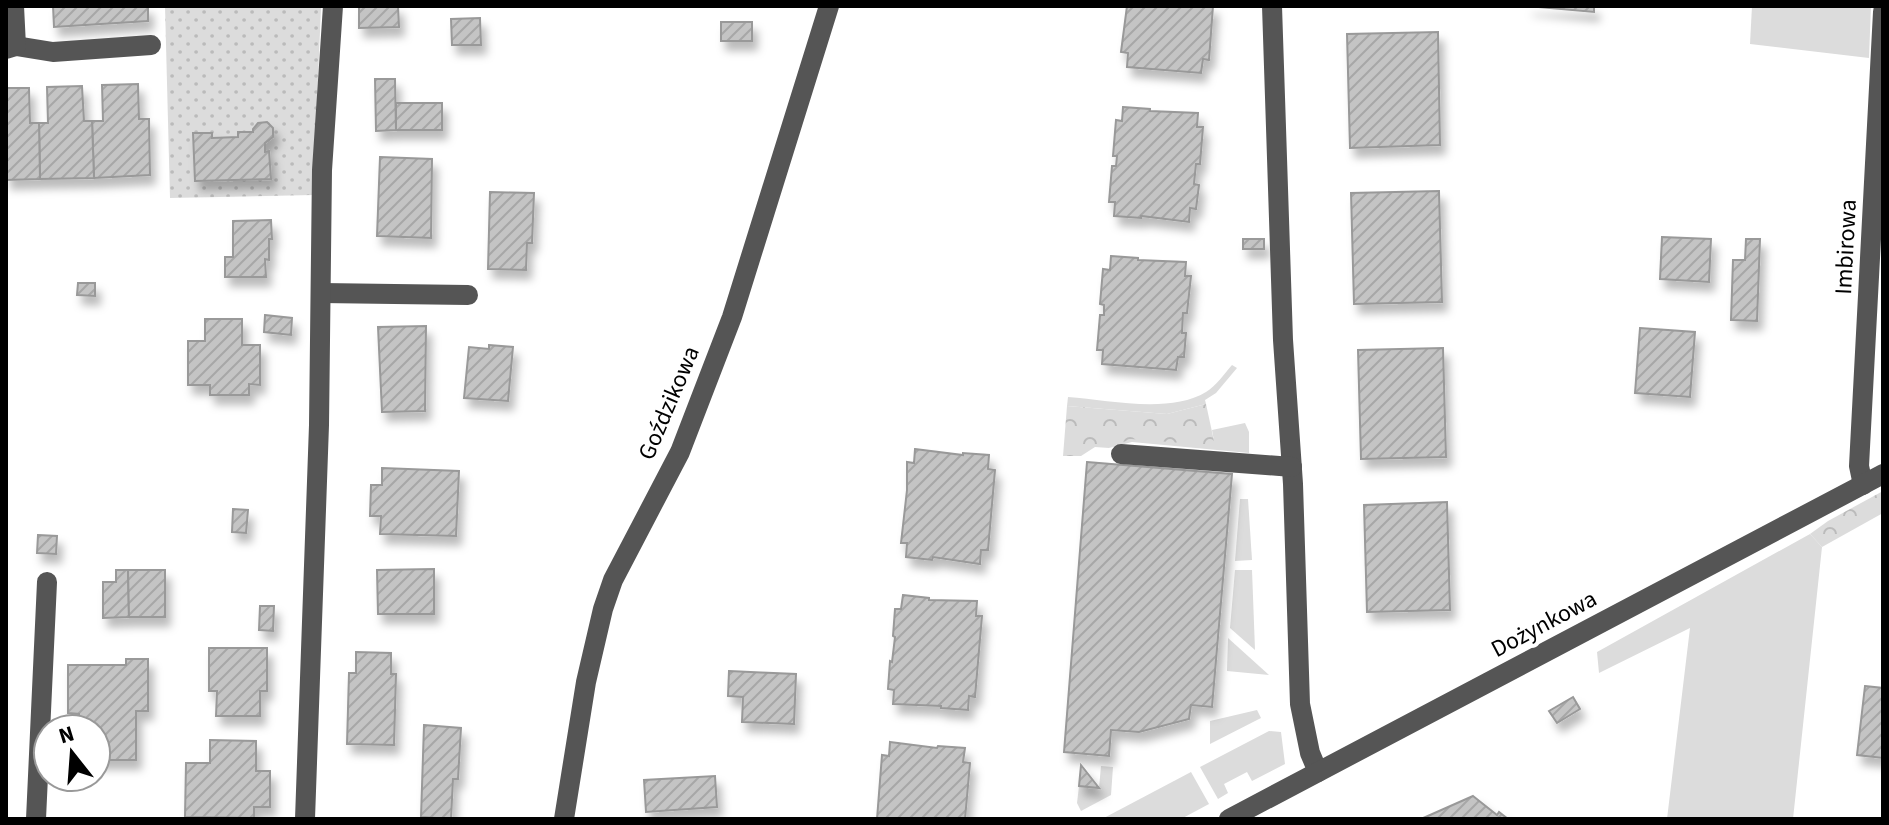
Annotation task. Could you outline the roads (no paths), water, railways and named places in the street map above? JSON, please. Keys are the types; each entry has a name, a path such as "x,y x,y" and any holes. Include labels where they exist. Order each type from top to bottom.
{"street":[{"path":"14,6 11,48 53,52 151,45"},
{"path":"305,819 322,170 333,6"},
{"name":"Goździkowa","path":"564,819 586,682 603,609 613,580 680,452 732,317 829,6"},
{"path":"1272,6 1300,704 1310,753 1318,772"},
{"name":"Imbirowa","path":"1863,485 1859,466 1883,12"},
{"path":"321,293 468,295"},
{"path":"1121,454 1292,467"},
{"name":"Dożynkowa","path":"1229,819 1883,474"},
{"path":"36,819 47,582"}]}
